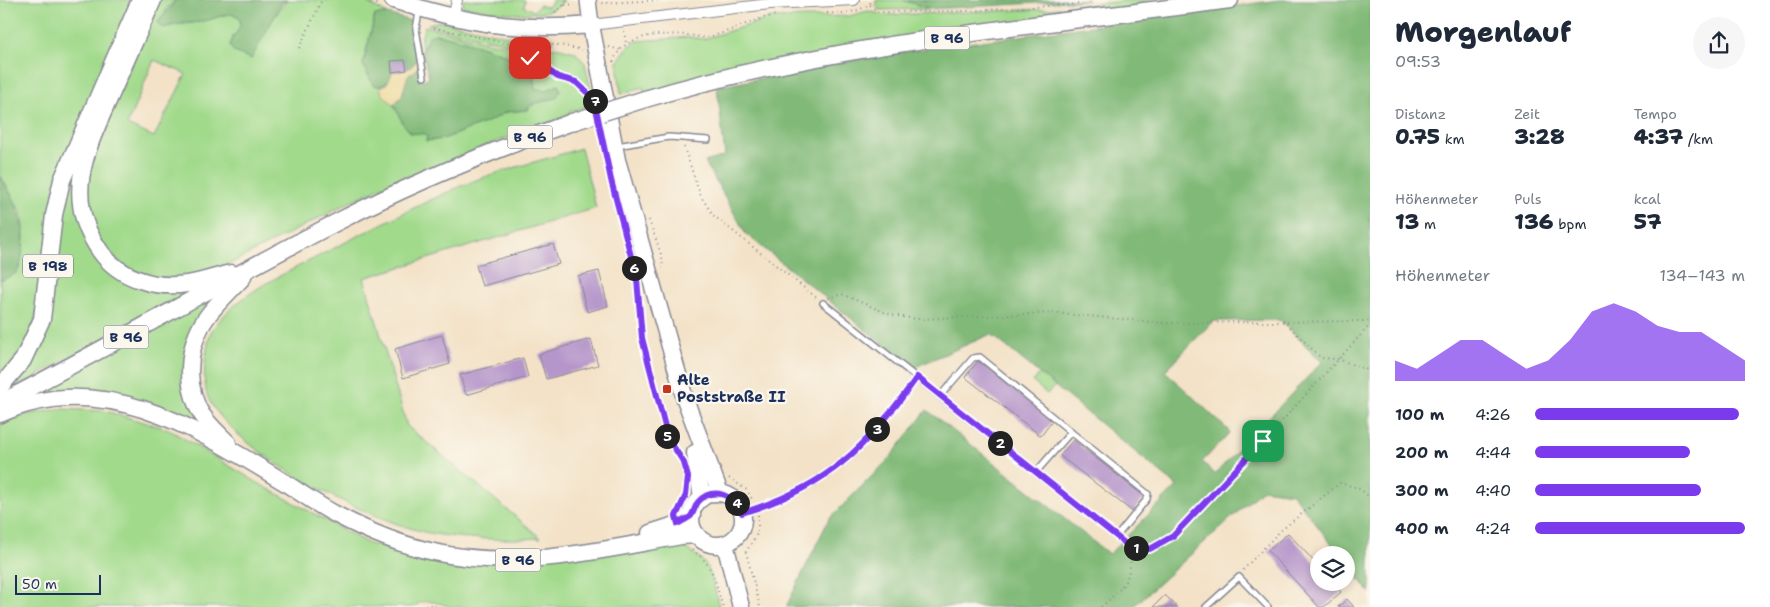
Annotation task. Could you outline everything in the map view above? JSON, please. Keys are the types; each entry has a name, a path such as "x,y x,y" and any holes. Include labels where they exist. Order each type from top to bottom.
{"main road":[{"name":"B 198","path":"0,387 23,360 42,318 54,215 62,180 140,0"},
{"name":"B 96","path":"153,0 85,155 79,193 82,216 89,236 103,256 120,271 137,280 154,284 189,284 251,268"},
{"path":"393,0 453,18 531,29 592,25"},
{"path":"588,0 614,147 685,399 720,493"},
{"name":"B 96","path":"0,403 93,355 343,219 437,174 489,152 572,122 645,99 720,79 792,64 924,41 1230,0"},
{"name":"B 96","path":"251,268 210,313 199,329 190,359 190,374 199,408 209,425 244,458 335,514 387,537 433,552 479,559 526,560 572,556 687,528"},
{"path":"0,414 30,404 58,399 110,400 160,413 244,458"},
{"path":"685,399 701,482 702,498"},
{"path":"720,493 732,498 749,511 737,535 725,544 708,543 687,528 697,503 702,498 720,493"},
{"path":"725,544 741,607"}],"street":[{"path":"453,18 457,0"},
{"path":"592,25 770,4 854,0"}],"lane":[{"path":"420,9 416,29 424,77"},
{"path":"614,147 669,137 708,140"},
{"path":"823,303 1131,548"},
{"path":"940,396 973,358 980,357 1148,494 1148,499 1117,536"},
{"path":"749,511 792,495 824,476 859,449 895,409 917,377"},
{"path":"1036,472 1070,432"},
{"path":"1206,607 1239,577 1268,607"}],"path":[{"path":"299,48 322,0"},
{"path":"560,10 567,0"},
{"path":"611,1 620,3 662,0"},
{"path":"824,13 848,14 858,11 874,0"},
{"path":"869,4 874,9 884,12 970,11 1082,4"},
{"path":"620,50 626,43 636,38 711,36 756,19 780,15"},
{"path":"511,44 525,53 539,66 558,77 576,82 594,99 592,90"},
{"path":"560,46 580,51 584,55"},
{"path":"682,145 687,154 701,196 714,216 823,303 829,297 842,294 891,315 918,319 1055,313 1163,323 1282,320 1370,321"},
{"path":"647,216 662,257 663,274"},
{"path":"638,286 642,338 668,438 684,463"},
{"path":"1282,320 1322,358 1338,359 1370,371"},
{"path":"1100,607 1123,588 1131,569 1131,548 1150,549 1173,536 1200,510 1370,325"},
{"path":"724,476 747,490 749,511 760,526 746,552 760,607"},
{"path":"1239,577 1247,564 1279,532 1340,483 1358,488 1370,497"},
{"path":"687,490 676,516 687,528 683,545 705,559 710,566 722,607"},
{"path":"420,607 430,605 440,607"}],"green space":[{"path":"0,0 135,0 75,136 42,293 30,338 0,381 0,280 16,273 20,267 24,225 20,210 0,175"},
{"path":"158,0 176,0 166,9 164,28 231,14 239,17 240,23 238,31 232,38 271,22 287,0 362,0 388,14 375,15 363,64 373,84 380,87 408,130 411,133 424,133 427,136 426,141 443,139 492,120 506,112 527,110 558,85 546,90 535,88 532,71 525,64 501,53 456,39 435,34 425,43 422,51 421,38 425,26 490,43 560,48 575,52 585,63 594,104 569,112 570,116 487,145 435,169 404,177 362,196 218,270 188,279 154,279 123,266 93,232 87,214 87,171","holes":["154,60 186,74 154,137 127,125"]},
{"path":"176,0 287,0 282,3 251,59 234,52 230,46 240,25 239,17 235,15 231,14 164,28 159,26 158,22"},
{"path":"463,0 525,0 524,7 534,11 539,5 546,7 552,3 552,0 564,0 556,7 545,12 517,14 463,7"},
{"path":"877,0 903,0 930,9 879,10 875,5"},
{"path":"903,0 1088,0 930,9"},
{"path":"1133,0 1184,0 644,92 643,87 621,94 617,62 627,48 637,41 690,37 703,39 772,18 849,16 868,11 885,15 1049,9"},
{"path":"1279,0 1370,0 1370,593 1355,574 1355,546 1333,546 1292,493 1263,489 1133,607 786,607 829,519 889,459 927,410 1109,554 1177,486 991,334 913,368 746,234 705,162 725,156 717,87 875,56","holes":["1280,320 1322,362 1215,474 1202,462 1230,432 1165,371 1213,321"]},
{"path":"388,14 411,21 417,48 416,61 407,70 405,60 392,61 391,76 387,83 379,86 373,85 363,64 375,15"},
{"path":"440,21 512,37 553,38 553,42 529,45 511,43 455,32 428,24"},
{"path":"435,34 501,53 525,64 531,69 535,88 545,91 558,85 561,90 556,98 530,105 527,110 506,112 492,120 443,139 426,141 427,136 411,133 403,124 394,105 402,95 408,75 414,72 419,64 419,78 422,80 429,78 422,51 429,36"},
{"path":"82,142 77,171 100,259 194,290 8,392 26,362 58,215"},
{"path":"581,148 596,208 364,278 407,426 541,538 485,539 457,537 429,533 373,515 309,483 277,464 249,444 226,423 210,402 205,385 205,372 210,335 223,317 248,295 276,278 356,237 461,186 490,175"},
{"path":"0,175 16,205 22,223 23,243 18,270 11,276 0,280"},
{"path":"208,299 206,305 211,304 188,345 206,428 162,410 36,398 35,393"},
{"path":"1040,373 1055,386 1047,394 1033,382"},
{"path":"62,409 105,411 168,429 258,483 371,545 385,544 462,562 678,539 683,546 705,564 711,575 719,607 451,607 437,603 422,602 414,607 0,607 0,425 23,415"}],"sand":[{"path":"418,55 419,64 414,72 408,75 402,95 394,105 382,94 380,87 387,83 392,72 405,70 412,66"}],"building":[{"path":"405,60 407,70 392,72 391,61"},
{"path":"553,244 559,264 482,286 476,265"},
{"path":"599,271 608,306 587,312 578,276"},
{"path":"442,335 450,364 403,378 395,349"},
{"path":"591,339 598,365 546,379 539,354"},
{"path":"523,358 528,377 466,395 460,375"},
{"path":"978,361 1053,420 1041,436 965,377"},
{"path":"1073,440 1145,497 1133,512 1060,456"},
{"path":"1288,533 1310,557 1310,591 1341,592 1324,607 1319,607 1268,551"},
{"path":"1165,595 1177,607 1153,607"},
{"path":"1347,599 1354,607 1338,607"}],"place":[{"name":"Alte Poststraße II","path":"667,389"}],"route":[{"path":"530,58 539,66 558,77 576,82 584,87 594,99 611,180 640,293 642,338 668,438 684,463 688,477 686,495 676,516 678,524 692,515 697,503 708,495 720,493 732,498 738,504 742,513 792,495 824,476 859,449 895,409 917,377 1131,548 1150,549 1173,536 1200,510 1263,441"}]}
